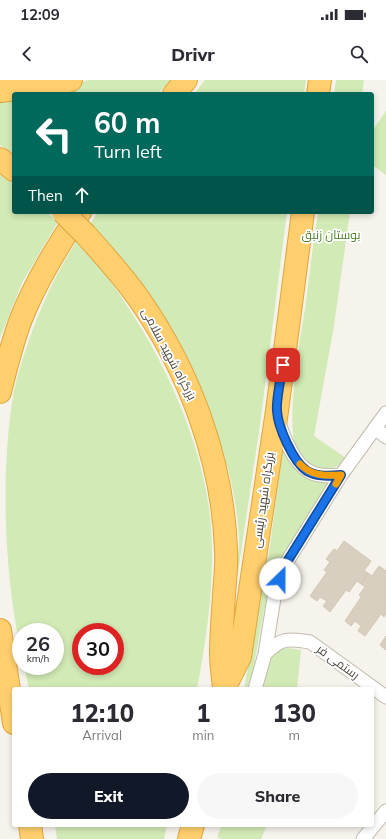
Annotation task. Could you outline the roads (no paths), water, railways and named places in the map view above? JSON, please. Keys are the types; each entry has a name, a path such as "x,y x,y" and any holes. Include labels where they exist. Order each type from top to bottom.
{"highway":[{"path":"0,92 58,84 71,80"},
{"path":"176,92 186,80"},
{"path":"318,92 320,80"},
{"path":"0,159 12,168"},
{"name":"بزرگراه شهید سلامی","path":"65,214 85,234 127,283 140,301 182,374 196,405 215,468 224,519 226,552 221,652 224,687"},
{"path":"0,392 9,356 22,318 36,285 79,214"},
{"name":"بزرگراه شهید رئیسی","path":"225,687 240,657 277,410 303,214"},
{"path":"0,630 12,710"},
{"path":"0,701 12,728"},
{"path":"30,827 32,839"},
{"path":"189,839 192,827"}],"street":[{"path":"277,410 281,429 294,455 302,466 314,474 327,476 341,475"},
{"path":"256,687 265,654 275,592 285,565 341,475 386,413"},
{"path":"375,428 386,437"},
{"name":"رستمی فر","path":"265,654 275,645 286,640 310,642 372,687"},
{"name":"رستمی فر","path":"374,688 386,697"},
{"path":"374,826 386,811"},
{"path":"363,839 373,827"}],"park label":[{"name":"بوستان زنبق","path":"331,235"}]}
